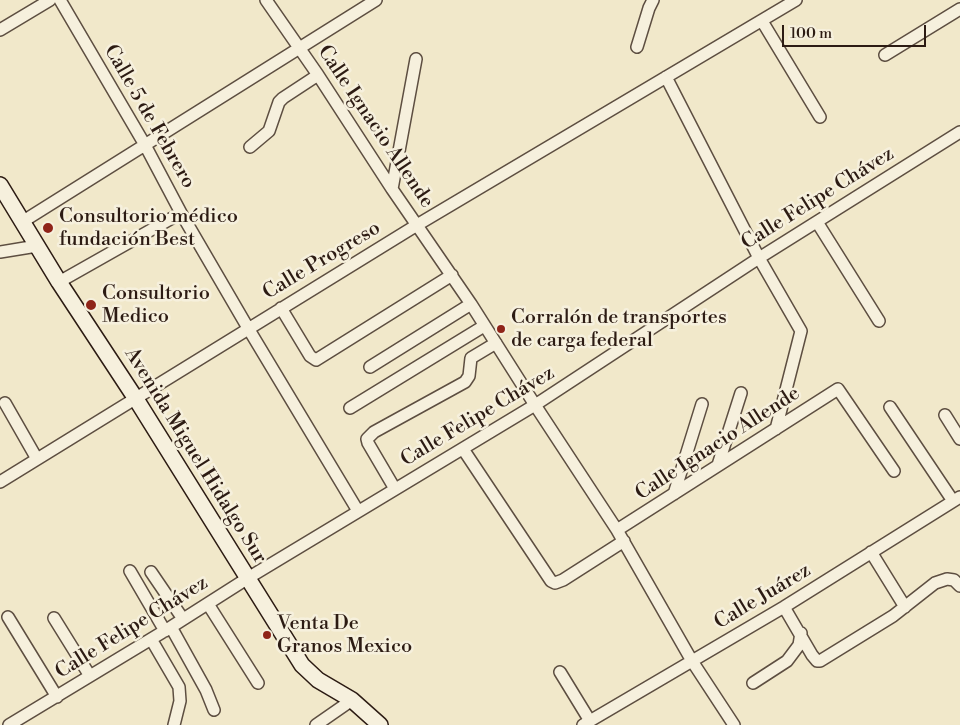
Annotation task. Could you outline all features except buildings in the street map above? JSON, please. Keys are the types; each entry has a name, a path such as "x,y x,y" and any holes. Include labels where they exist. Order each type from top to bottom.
{"main road":[{"name":"Avenida Miguel Hidalgo Sur","path":"0,185 59,282 136,399 302,665 318,680 352,700 380,725"}],"street":[{"path":"0,30 50,0"},
{"name":"Calle 5 de Febrero","path":"60,0 145,145 181,213 248,328 358,511"},
{"name":"Calle Ignacio Allende","path":"266,0 300,48 392,189 472,304 484,326 617,530 692,661 734,725"},
{"path":"22,222 376,0"},
{"path":"637,47 648,8 653,0"},
{"name":"Calle Progreso","path":"0,482 417,225 796,0"},
{"path":"885,55 960,9"},
{"path":"762,21 820,117"},
{"path":"392,189 416,59"},
{"path":"250,147 268,131 279,102 318,75"},
{"path":"666,77 759,258 801,331 776,429"},
{"name":"Calle Felipe Chávez","path":"9,725 535,405 759,258 960,132"},
{"path":"59,282 181,213"},
{"path":"817,222 879,321"},
{"path":"0,252 37,246"},
{"path":"281,308 310,356 316,360 452,275"},
{"path":"370,367 472,304"},
{"path":"350,408 484,326"},
{"path":"395,489 367,439 374,432 465,382 469,376 471,358 496,343"},
{"name":"Calle Ignacio Allende","path":"617,530 838,388 894,471"},
{"path":"718,465 741,393"},
{"path":"5,403 37,459"},
{"path":"674,494 702,404"},
{"path":"890,407 957,499"},
{"path":"945,415 960,439"},
{"path":"464,449 550,580 555,583 563,580 624,542"},
{"name":"Calle Juárez","path":"586,723 784,607 957,499"},
{"path":"871,552 905,607"},
{"path":"130,571 206,690 214,710"},
{"path":"151,572 183,620"},
{"path":"784,607 814,658 820,661 905,607 935,583 947,579 954,580 960,586"},
{"path":"208,604 258,683"},
{"path":"8,617 57,697"},
{"path":"54,618 90,676"},
{"path":"754,683 788,661 799,645 801,633"},
{"path":"151,639 179,686 180,701 174,725"},
{"path":"560,672 586,723"},
{"path":"316,725 352,700"}],"place":[{"name":"Consultorio médico fundación Best","path":"48,228"},
{"name":"Consultorio Medico","path":"91,305"},
{"name":"Corralón de transportes de carga federal","path":"501,329"},
{"name":"Venta De Granos Mexico","path":"267,635"}]}
